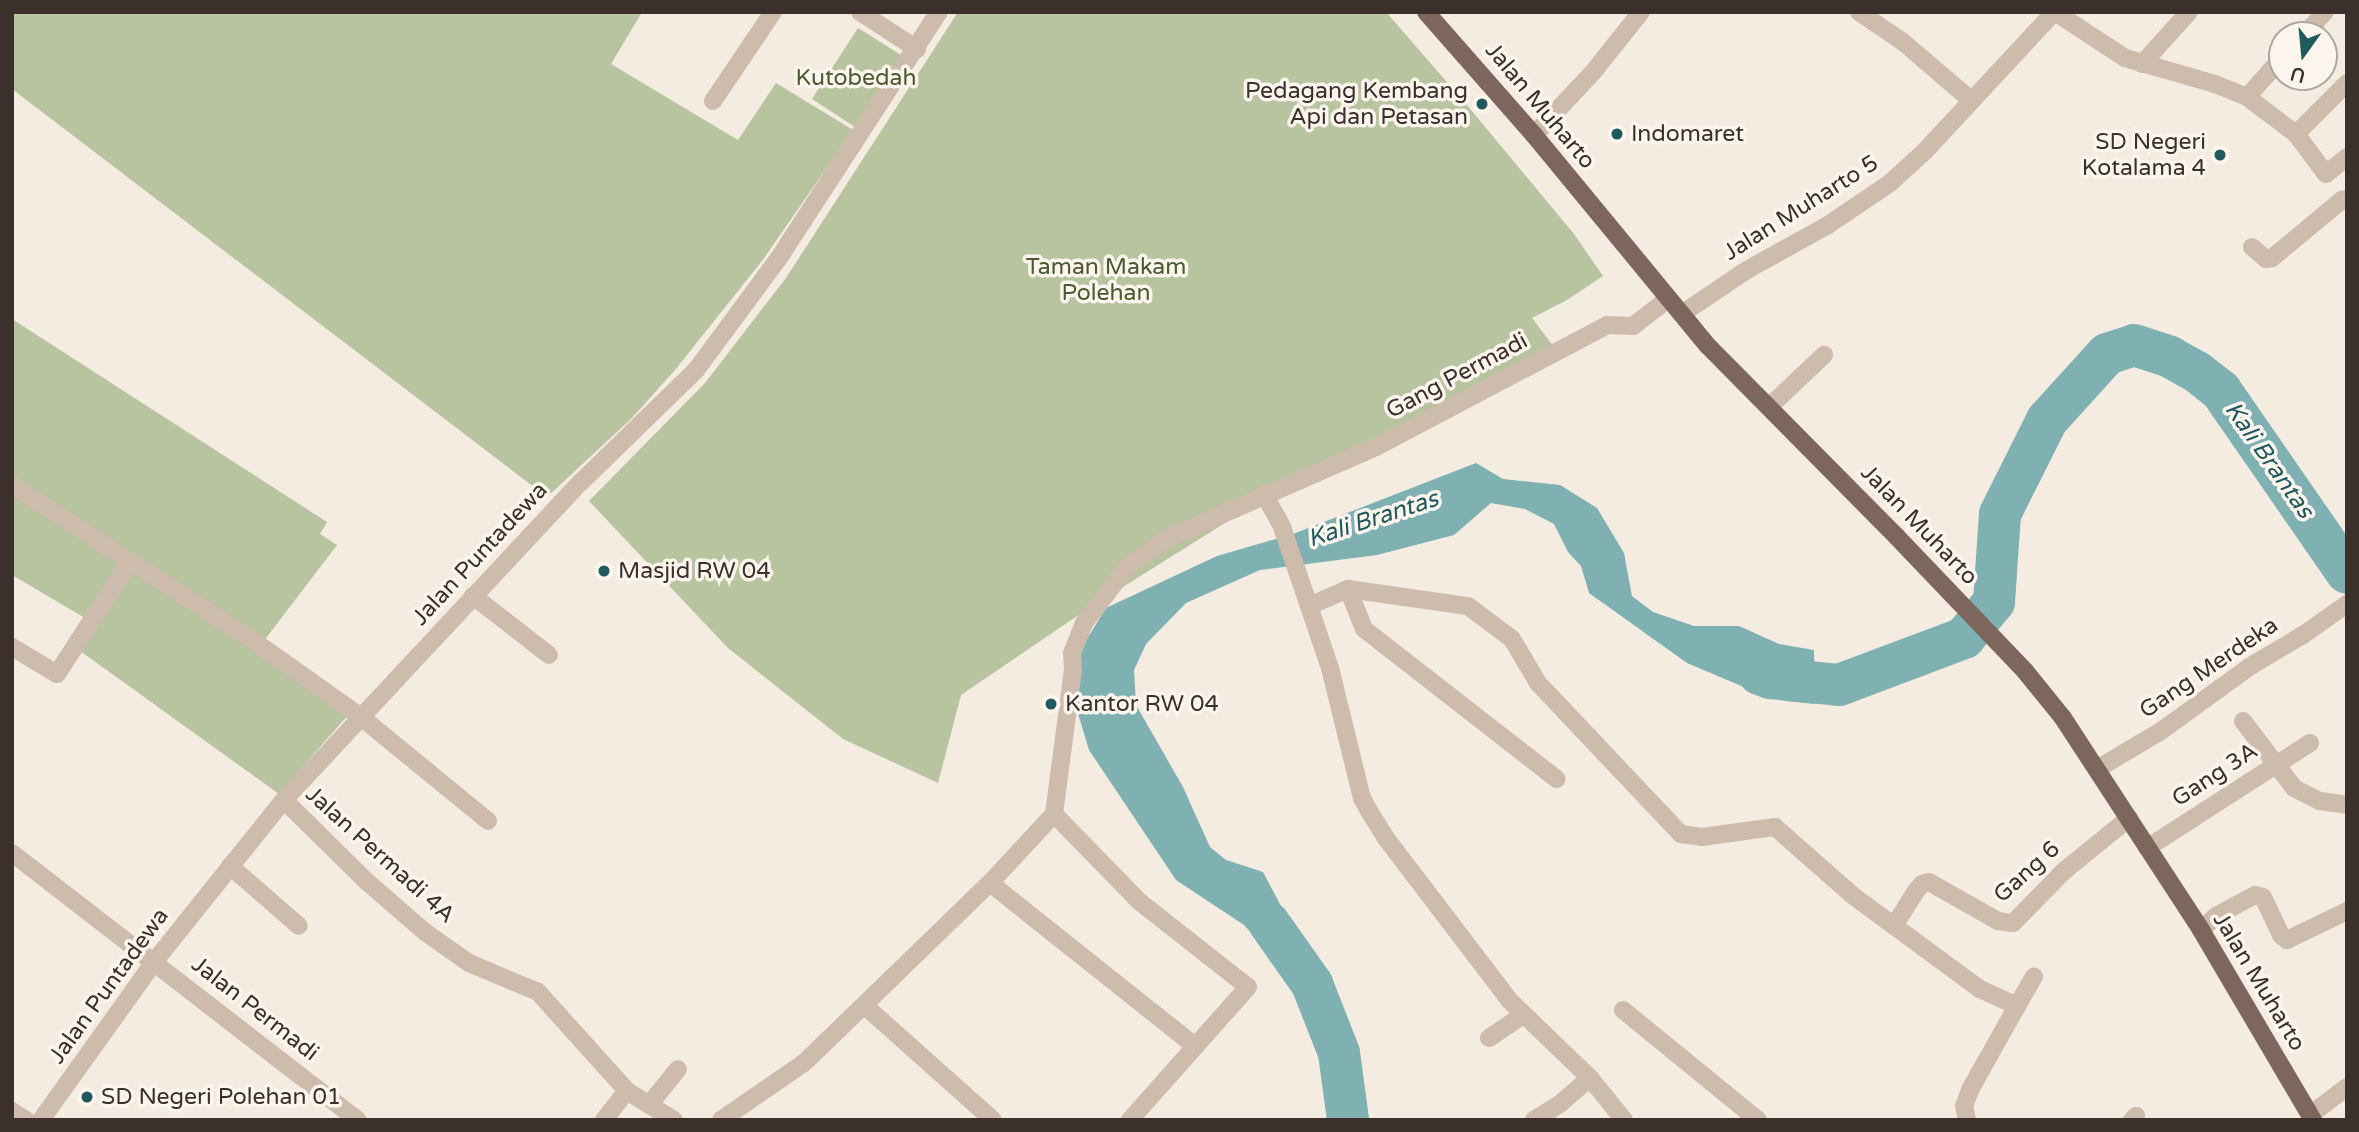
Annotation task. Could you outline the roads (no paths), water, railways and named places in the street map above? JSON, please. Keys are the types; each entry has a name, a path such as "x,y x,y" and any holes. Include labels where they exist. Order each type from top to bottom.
{"main road":[{"name":"Jalan Muharto","path":"1426,12 1534,135 1707,346 1897,537 2025,671 2063,718 2201,930 2311,1118"}],"street":[{"path":"713,101 773,12"},
{"path":"860,12 917,49"},
{"name":"Jalan Puntadewa","path":"41,1120 155,962 284,800 581,482 696,370 779,258 939,12"},
{"path":"1534,135 1594,71 1641,12"},
{"path":"1858,12 1903,42 1971,100"},
{"path":"2054,12 2125,58 2185,74 2246,97 2295,134 2345,202 2272,258 2266,259 2252,247"},
{"name":"Jalan Muharto 5","path":"1682,313 1747,270 1828,225 1890,183 1925,151 2054,12"},
{"path":"2142,64 2189,12"},
{"path":"2246,97 2268,73"},
{"path":"2295,134 2347,83"},
{"path":"2326,174 2347,157"},
{"name":"Gang Permadi","path":"1054,814 1073,670 1072,653 1084,623 1127,567 1168,538 1376,447 1607,325 1633,326 1668,299"},
{"path":"1769,407 1824,355"},
{"path":"12,485 254,641 361,717 488,821"},
{"path":"1264,494 1282,527 1330,668 1362,799 1385,837 1522,1016 1590,1078 1625,1120"},
{"path":"12,647 57,674 130,561"},
{"path":"1309,606 1348,589 1460,603 1481,613 1512,639 1538,683 1608,754 1674,828 1689,836 1702,837 1775,827 1852,895 1980,989 2017,1006"},
{"path":"1348,589 1364,629 1557,779"},
{"path":"473,596 549,655"},
{"name":"Gang Merdeka","path":"2096,769 2161,731 2249,667 2340,609"},
{"path":"2243,721 2294,788 2304,795 2347,805"},
{"name":"Gang 3A","path":"2147,848 2309,743"},
{"name":"Jalan Permadi 4A","path":"284,800 365,880 425,932 469,963 538,992 627,1091 674,1120"},
{"path":"721,1120 805,1062 990,883 1054,814 1140,902 1248,987 1130,1120"},
{"name":"Gang 6","path":"1894,926 1916,891 1922,884 1929,882 1998,921 2006,924 2016,922 2064,871 2129,818"},
{"name":"Jalan Permadi","path":"12,853 155,962 338,1114 358,1120"},
{"path":"230,866 299,926"},
{"path":"990,883 1195,1046"},
{"path":"2201,930 2216,916 2255,895 2263,897 2281,935 2287,940 2347,911"},
{"path":"1967,1120 1964,1106 1971,1088 2034,977"},
{"path":"865,1006 993,1120"},
{"path":"1623,1010 1758,1120"},
{"path":"1489,1038 1522,1016"},
{"path":"649,1105 678,1069"},
{"path":"1534,1120 1561,1103 1590,1078"},
{"path":"2311,1118 2347,1087"},
{"path":"604,1120 627,1091"},
{"path":"12,1111 26,1120"}],"water":[{"path":"1476,463 1503,479 1560,485 1597,508 1624,553 1632,596 1653,612 1694,626 1739,626 1779,644 1814,650 1815,704 1786,701 1758,693 1687,663 1589,593 1581,566 1568,552 1554,524 1525,509 1491,503 1454,535 1377,555 1260,570 1186,603 1146,644 1134,670 1136,705 1183,787 1210,847 1226,860 1263,872 1311,963 1293,978 1244,925 1176,880 1089,750 1072,694 1077,655 1106,608 1217,556 1293,534"}],"waterway":[{"name":"Kali Brantas","path":"1759,674 1770,678 1839,685 1964,638 1994,602 2000,514 2047,420 2107,354 2134,345 2170,357 2197,372 2221,391 2347,573"},
{"name":"Kali Brantas","path":"1269,923 1312,984 1339,1053 1348,1120"}],"place":[{"name":"Pedagang Kembang Api dan Petasan","path":"1482,104"},
{"name":"Indomaret","path":"1617,134"},
{"name":"SD Negeri Kotalama 4","path":"2220,155"},
{"name":"Masjid RW 04","path":"604,571"},
{"name":"Kantor RW 04","path":"1051,704"},
{"name":"SD Negeri Polehan 01","path":"87,1097"}],"park label":[{"name":"Kutobedah","path":"856,78"},
{"name":"Taman Makam Polehan","path":"1106,280"}]}
